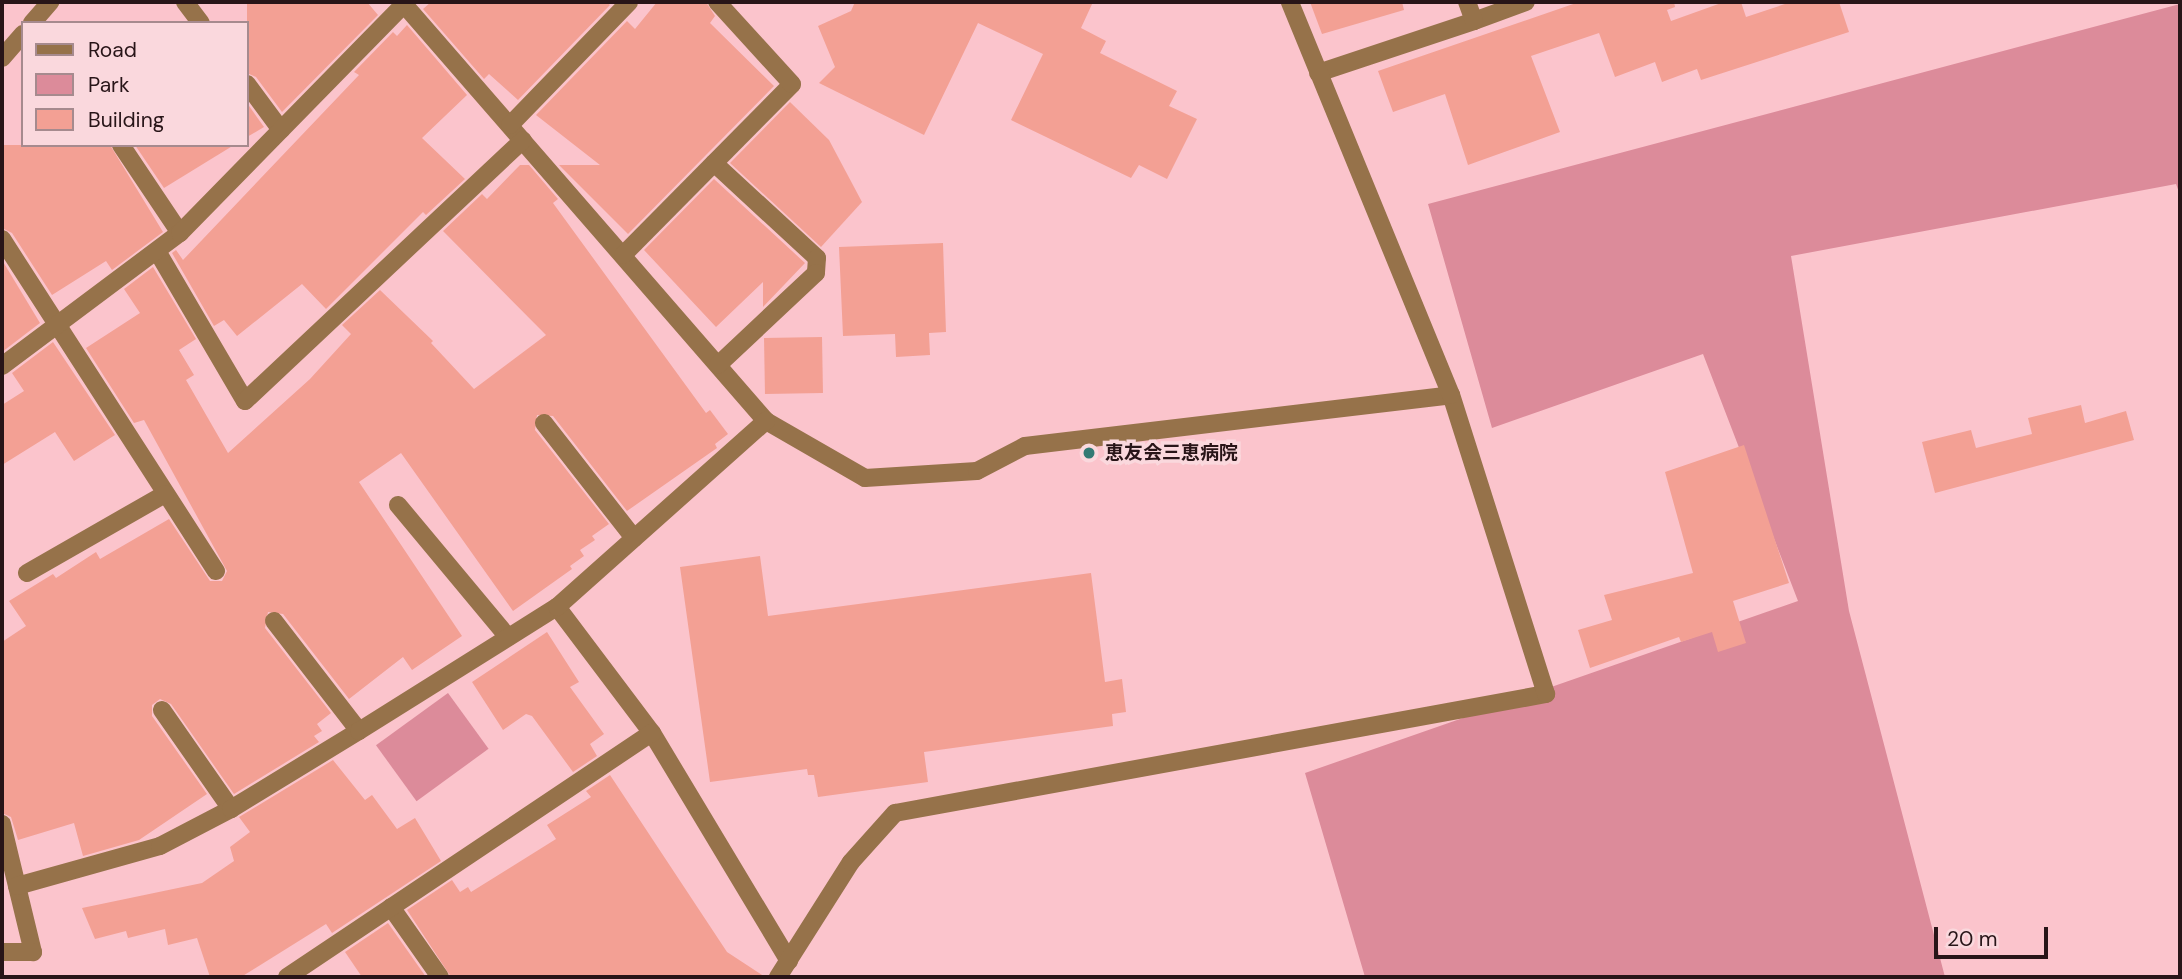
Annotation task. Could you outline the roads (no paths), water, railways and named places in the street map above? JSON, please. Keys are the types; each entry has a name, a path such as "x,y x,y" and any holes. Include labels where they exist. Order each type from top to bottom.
{"street":[{"path":"35,21 50,2"},
{"path":"185,2 199,21"},
{"path":"2,366 59,328 180,233 404,2 766,421 865,478 977,471 1025,446 1451,396"},
{"path":"510,125 629,2"},
{"path":"623,255 792,84 717,2"},
{"path":"778,977 851,862 895,813 1546,694 1451,396 1290,2"},
{"path":"1467,2 1474,21"},
{"path":"1318,73 1527,2"},
{"path":"2,58 21,36"},
{"path":"248,85 281,130"},
{"path":"157,251 245,401 523,140"},
{"path":"122,147 180,233"},
{"path":"714,163 817,258 816,274 718,365"},
{"path":"2,240 216,572"},
{"path":"17,886 160,846 231,809 359,731 557,607 766,421"},
{"path":"544,423 634,538"},
{"path":"27,573 165,494"},
{"path":"398,505 508,638"},
{"path":"557,607 652,733 789,961"},
{"path":"274,621 359,731"},
{"path":"162,710 231,809"},
{"path":"287,977 652,733"},
{"path":"2,824 33,952 2,952"},
{"path":"391,906 440,977"}],"place":[{"name":"恵友会三恵病院","path":"1089,453"}]}
